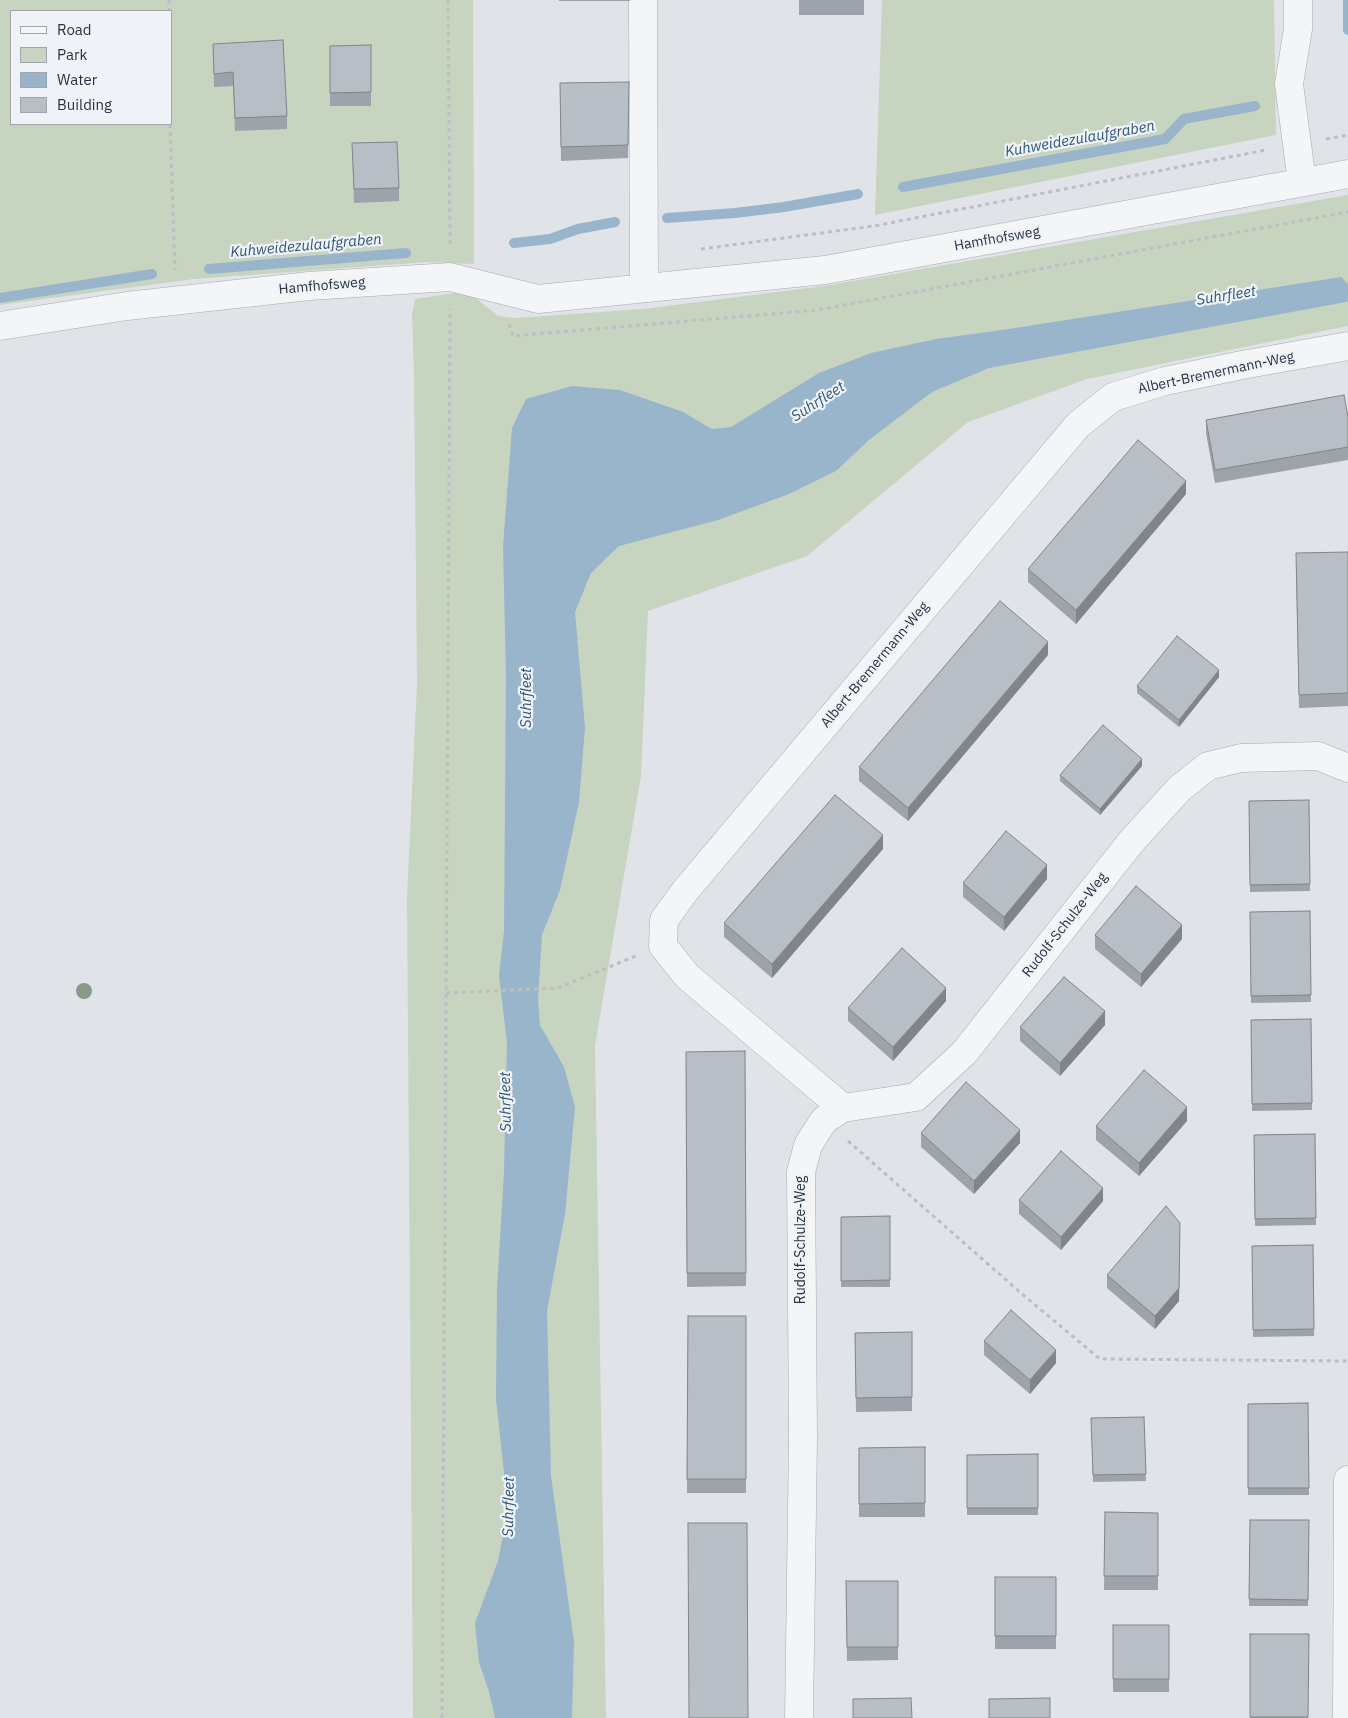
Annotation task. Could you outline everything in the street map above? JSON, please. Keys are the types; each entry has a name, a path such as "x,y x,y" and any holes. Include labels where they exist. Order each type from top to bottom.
{"street":[{"path":"643,0 644,288"},
{"path":"1298,0 1298,29 1289,84 1302,182"},
{"name":"Hamfhofsweg","path":"0,326 127,306 310,286 450,278 538,299 825,270 1348,174"},
{"name":"Albert-Bremermann-Weg","path":"663,946 664,920 685,891 1078,425 1113,397 1165,381 1348,346"},
{"name":"Rudolf-Schulze-Weg","path":"799,1718 803,1438 801,1172 808,1145 834,1114 916,1097 964,1053 1131,842 1179,789 1208,766 1241,758 1318,756 1348,768"},
{"path":"663,946 687,976 834,1114"},
{"path":"1347,1718 1348,1480"}],"path":[{"path":"442,1718 450,278 448,0"},
{"path":"170,125 177,300"},
{"path":"691,250 874,226 1348,135"},
{"path":"446,992 558,988 663,946"},
{"path":"834,1114 1022,1294 1100,1360 1348,1361"}],"green space":[{"path":"0,0 473,0 474,264 428,262 194,279 0,305"},
{"path":"882,0 1274,0 1276,135 875,215"},
{"path":"1348,195 1348,326 1087,379 968,422 807,556 648,611 641,776 595,1045 606,1718 413,1718 407,898 417,683 412,315 415,299 467,291 498,316 516,318 643,309 824,286"}],"water":[{"name":"Suhrfleet","path":"1341,277 1348,284 1348,301 1346,302 989,368 932,392 869,440 836,471 789,494 718,520 619,546 591,573 575,612 585,728 579,802 560,890 542,935 538,999 540,1025 564,1067 575,1107 565,1214 547,1311 551,1476 574,1642 572,1718 495,1718 479,1662 475,1623 498,1561 508,1510 496,1399 497,1289 504,1171 507,1043 499,975 504,931 506,674 503,546 512,428 526,399 572,386 620,390 683,412 712,429 731,427 819,373 871,353 936,339"}],"building":[{"path":"283,40 287,116 235,118 233,72 214,74 213,44"},
{"path":"371,45 371,92 330,93 330,46"},
{"path":"629,82 628,145 561,147 560,83"},
{"path":"397,142 399,188 354,189 352,143"},
{"path":"1344,395 1348,417 1348,447 1215,470 1206,420"},
{"path":"1138,440 1186,481 1076,610 1028,569"},
{"path":"1348,552 1348,693 1299,695 1296,553"},
{"path":"1000,601 1048,642 908,808 859,767"},
{"path":"1177,636 1219,670 1179,720 1137,686"},
{"path":"1103,725 1142,759 1100,809 1060,775"},
{"path":"835,795 883,835 772,964 724,923"},
{"path":"1309,800 1310,884 1250,885 1249,801"},
{"path":"1006,831 1047,865 1004,917 963,883"},
{"path":"1136,886 1182,925 1141,974 1095,935"},
{"path":"1310,911 1311,995 1251,996 1250,912"},
{"path":"902,948 946,988 893,1047 848,1008"},
{"path":"1064,977 1105,1011 1060,1063 1020,1027"},
{"path":"1311,1019 1312,1103 1252,1104 1251,1020"},
{"path":"745,1051 746,1273 687,1273 686,1052"},
{"path":"1144,1070 1187,1107 1139,1163 1096,1126"},
{"path":"966,1082 1020,1130 974,1181 921,1133"},
{"path":"1315,1134 1316,1218 1255,1219 1254,1135"},
{"path":"1061,1151 1103,1188 1061,1237 1019,1200"},
{"path":"1166,1206 1180,1223 1179,1288 1155,1316 1107,1275"},
{"path":"890,1216 890,1280 841,1281 841,1217"},
{"path":"1313,1245 1314,1329 1253,1330 1252,1246"},
{"path":"1011,1310 1056,1350 1030,1380 984,1341"},
{"path":"688,1316 746,1316 746,1479 687,1479"},
{"path":"912,1332 912,1397 856,1398 855,1333"},
{"path":"1308,1403 1309,1488 1248,1488 1248,1404"},
{"path":"1144,1417 1146,1474 1093,1475 1091,1418"},
{"path":"925,1447 925,1503 859,1504 859,1448"},
{"path":"1038,1454 1038,1508 967,1508 967,1455"},
{"path":"1105,1512 1158,1513 1158,1576 1104,1576"},
{"path":"1250,1520 1309,1520 1308,1600 1249,1599"},
{"path":"688,1523 747,1523 748,1718 689,1718"},
{"path":"995,1577 1056,1577 1056,1636 995,1636"},
{"path":"846,1581 898,1581 898,1647 847,1647"},
{"path":"1113,1625 1169,1625 1169,1679 1113,1679"},
{"path":"1250,1634 1309,1634 1308,1717 1250,1717"},
{"path":"911,1698 912,1718 853,1718 853,1699"},
{"path":"1050,1698 1050,1718 989,1718 989,1699"}],"waterway":[{"name":"Kuhweidezulaufgraben","path":"1348,0 1348,30"},
{"name":"Kuhweidezulaufgraben","path":"903,187 1165,139 1184,119 1255,106"},
{"name":"Kuhweidezulaufgraben","path":"667,218 784,207 858,194"},
{"name":"Kuhweidezulaufgraben","path":"514,243 550,239 578,229 615,222"},
{"name":"Kuhweidezulaufgraben","path":"209,269 406,253"},
{"name":"Kuhweidezulaufgraben","path":"0,298 152,274"}]}
